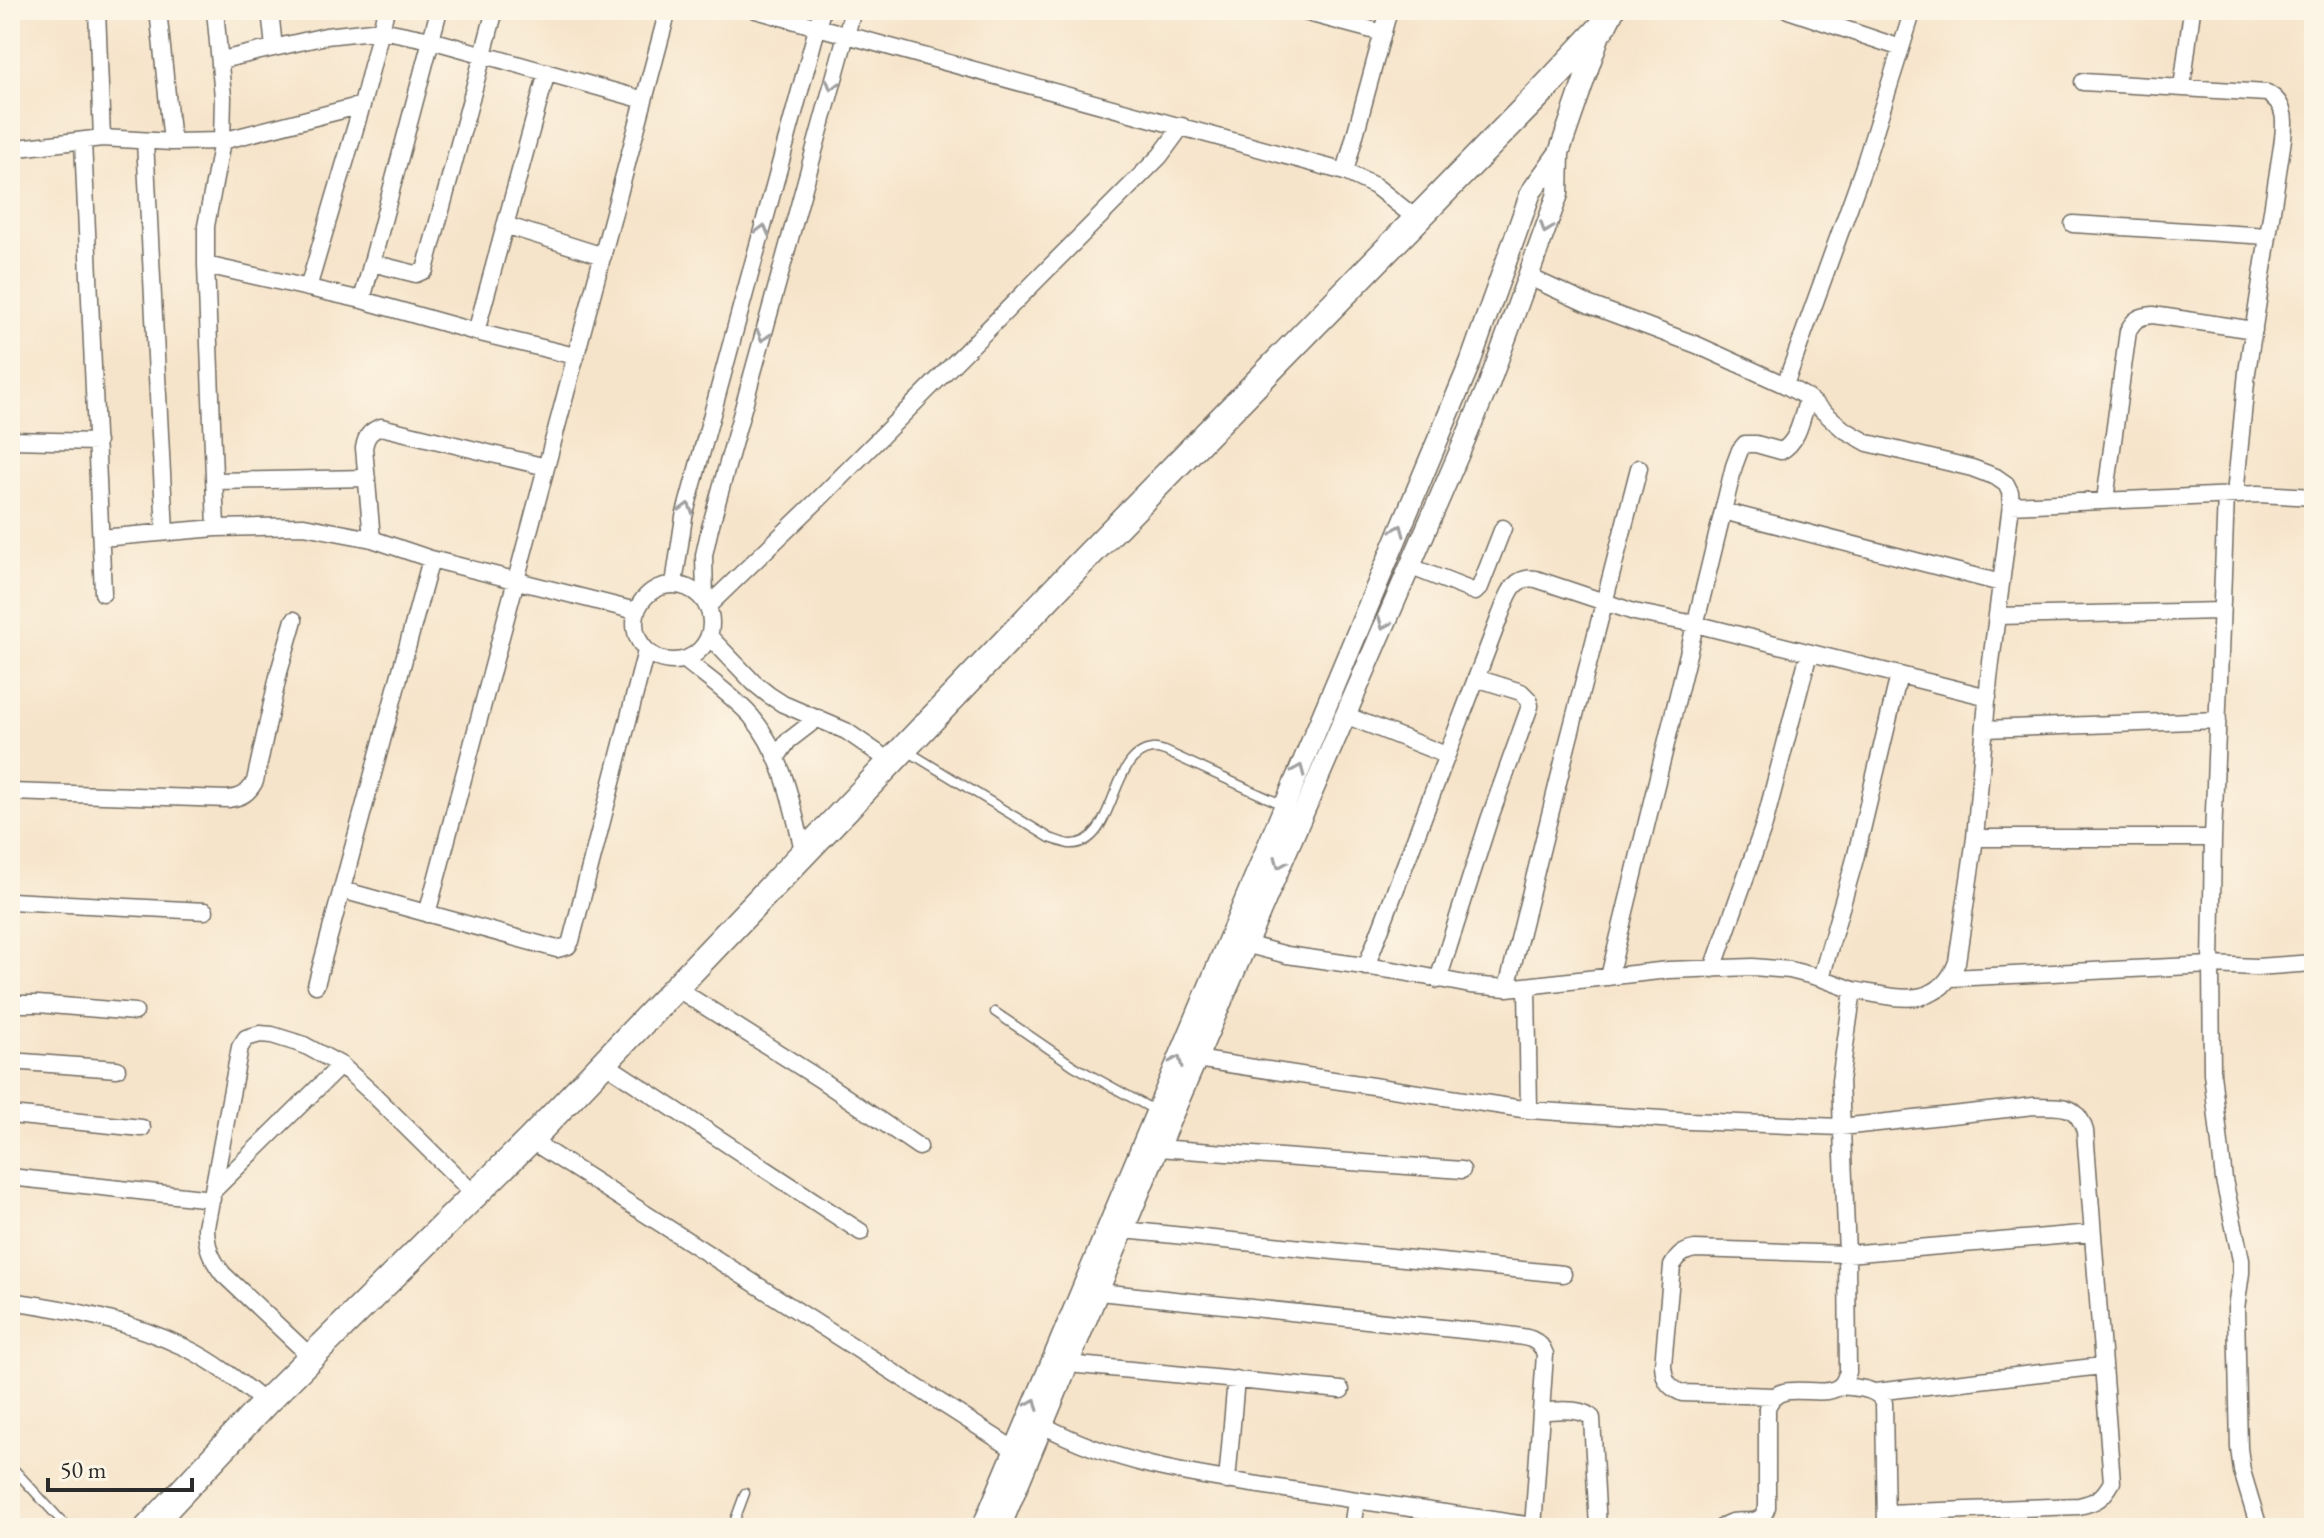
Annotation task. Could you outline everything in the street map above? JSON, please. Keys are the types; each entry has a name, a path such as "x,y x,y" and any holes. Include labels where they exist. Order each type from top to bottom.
{"main road":[{"path":"148,1528 265,1403 530,1140 1079,565 1418,220 1607,18"}],"street":[{"path":"97,10 102,138"},
{"path":"158,10 172,142"},
{"path":"215,10 223,97 222,141 206,226 206,265 216,528"},
{"path":"270,10 274,48"},
{"path":"308,288 362,105 386,10"},
{"path":"362,300 439,10"},
{"path":"372,263 416,274 425,270 495,10"},
{"path":"427,914 668,10"},
{"path":"756,10 820,18 846,34 1345,172 1375,186 1418,220"},
{"path":"706,604 697,593 686,587 674,584 662,586 651,591 636,611 636,635 646,651 661,660 673,662 685,660 703,646 709,636 711,624 703,573 710,528 853,10"},
{"path":"1297,10 1383,33"},
{"path":"1345,172 1389,10"},
{"path":"1788,10 1901,48"},
{"path":"1785,385 1863,169 1913,10"},
{"path":"2182,88 2192,10"},
{"path":"674,584 684,517 820,18"},
{"path":"1000,1528 1196,1059 1284,805 1470,363 1531,192 1559,153 1607,18"},
{"path":"221,60 326,36 381,30 431,40 644,100"},
{"path":"476,332 547,72"},
{"path":"2083,82 2267,93 2282,106 2284,129 2231,495 2221,611 2213,838 2212,1073 2224,1180 2241,1260 2236,1309 2239,1448 2242,1471 2259,1528"},
{"path":"10,149 102,138 222,141 362,105"},
{"path":"706,604 819,499 1160,156 1182,126"},
{"path":"83,141 103,593"},
{"path":"145,141 165,532"},
{"path":"982,1528 1157,1111 1345,715 1489,384 1558,194 1559,153"},
{"path":"2073,224 2268,236"},
{"path":"505,225 603,256"},
{"path":"206,265 362,300 575,356"},
{"path":"1237,941 1287,955 1507,988 1668,970 1753,967 1790,970 1853,990 1906,999 1927,995 1951,978 1957,962 1975,838 2011,505 2006,484 1972,468 1868,443 1843,429 1808,398 1785,385 1697,345 1590,305 1529,277"},
{"path":"2105,500 2128,331 2133,321 2153,315 2254,330"},
{"path":"1609,977 1740,450 1745,444 1781,451 1790,447 1808,398"},
{"path":"372,539 364,448 365,438 373,430 381,427 546,467"},
{"path":"10,440 97,442"},
{"path":"1507,988 1639,468"},
{"path":"216,481 367,478"},
{"path":"2011,505 2258,494 2314,497"},
{"path":"1723,511 2001,583"},
{"path":"101,538 216,528 304,526 372,539 431,559 636,611"},
{"path":"1409,566 1475,592 1480,587 1503,528"},
{"path":"316,985 431,559"},
{"path":"1366,967 1506,602 1512,588 1526,577 1663,620 1695,624 1988,697"},
{"path":"1997,616 2221,611"},
{"path":"10,792 240,798 249,792 255,781 294,620"},
{"path":"709,636 740,669 783,704 898,755"},
{"path":"342,890 557,949 568,946 646,651"},
{"path":"1713,969 1764,825 1809,653"},
{"path":"685,660 750,716 766,737 785,778 804,854"},
{"path":"1821,978 1855,859 1899,675"},
{"path":"1438,980 1489,820 1530,706 1526,695 1521,692 1476,678"},
{"path":"1345,715 1446,755"},
{"path":"777,757 788,741 818,718"},
{"path":"1985,729 2218,720"},
{"path":"1975,838 2213,838"},
{"path":"10,901 205,911"},
{"path":"1951,978 2314,963"},
{"path":"1527,987 1529,1110"},
{"path":"676,988 818,1078 919,1147"},
{"path":"1840,1386 1848,1372 1840,1081 1853,990"},
{"path":"10,1004 135,1012"},
{"path":"311,1357 223,1274 211,1259 206,1243 206,1227 240,1047 246,1038 272,1035 304,1045 341,1065 475,1195"},
{"path":"1196,1059 1529,1110 1690,1121 1841,1127 2034,1106 2074,1110 2085,1131 2112,1482 2104,1495 2096,1503 2079,1506 1886,1521 1885,1416 1881,1397 1875,1392"},
{"path":"10,1061 117,1069"},
{"path":"604,1063 861,1232"},
{"path":"213,1195 341,1065"},
{"path":"10,1115 142,1128"},
{"path":"530,1140 1015,1450"},
{"path":"1158,1148 1462,1170"},
{"path":"10,1177 213,1195"},
{"path":"1124,1230 1563,1274"},
{"path":"2092,1233 1847,1254 1685,1251 1672,1266 1663,1365 1664,1378 1672,1388 1682,1393 1774,1396 1784,1391 1827,1390 1840,1386 1875,1392 2102,1366"},
{"path":"1043,1425 1068,1439 1112,1456 1167,1470 1534,1527 1545,1354 1543,1346 1537,1341 1099,1292"},
{"path":"10,1301 66,1309 132,1327 185,1347 230,1374 265,1403"},
{"path":"1068,1364 1341,1390"},
{"path":"1227,1481 1236,1379"},
{"path":"1721,1528 1733,1521 1768,1522 1767,1408 1774,1396"},
{"path":"1542,1411 1582,1411 1592,1418 1598,1528"},
{"path":"1352,1528 1356,1501"}],"lane":[{"path":"898,755 1050,838 1069,844 1086,841 1099,829 1127,768 1137,756 1152,749 1165,751 1284,805"},
{"path":"995,1012 1074,1066 1157,1111"},
{"path":"10,1465 68,1528"},
{"path":"732,1528 745,1493"}]}
